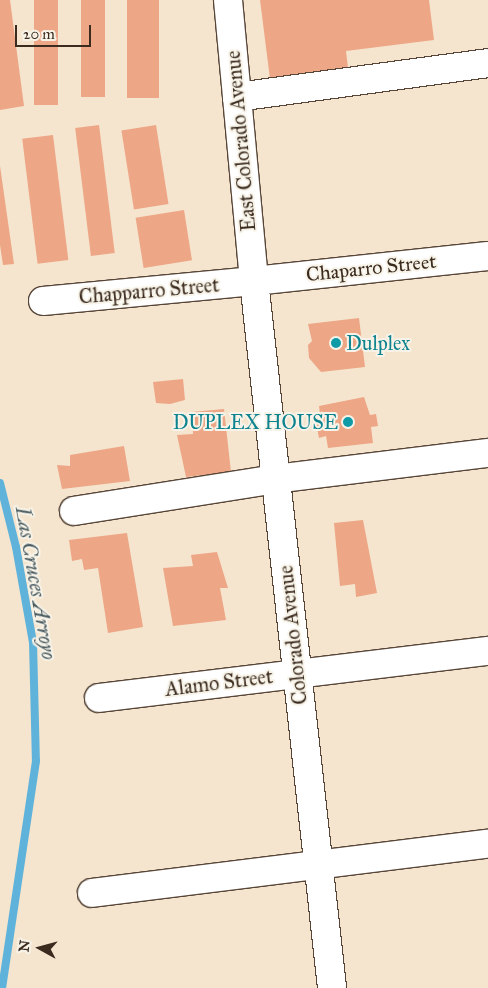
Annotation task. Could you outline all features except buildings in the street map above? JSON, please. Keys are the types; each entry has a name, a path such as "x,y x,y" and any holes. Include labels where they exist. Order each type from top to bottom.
{"street":[{"name":"East Colorado Avenue","path":"228,0 254,281"},
{"path":"237,97 488,63"},
{"name":"Chaparro Street","path":"254,281 488,256"},
{"name":"Chapparro Street","path":"43,301 254,281"},
{"name":"Colorado Avenue","path":"254,281 332,988"},
{"path":"74,511 276,479 488,453"},
{"name":"Alamo Street","path":"99,698 488,651"},
{"path":"92,893 488,844"}],"waterway":[{"name":"Las Cruces Arroyo","path":"0,483 16,547 33,642 36,761 2,988"}],"place":[{"name":"Dulplex","path":"336,343"},
{"name":"DUPLEX HOUSE","path":"348,422"}]}
